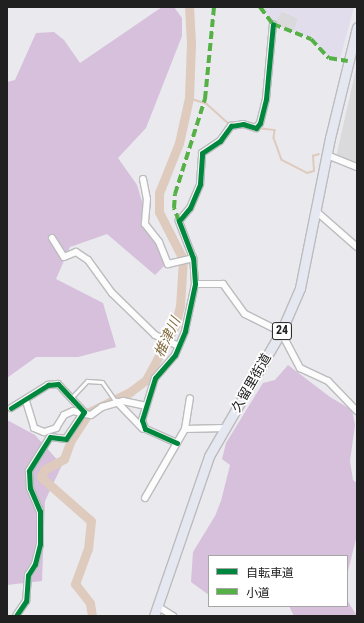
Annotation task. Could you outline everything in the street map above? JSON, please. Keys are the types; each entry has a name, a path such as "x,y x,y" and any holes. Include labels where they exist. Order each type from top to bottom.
{"main road":[{"name":"久留里街道","path":"154,616 199,481 209,456 281,332 300,288 317,212 327,155 357,27"}],"street":[{"path":"145,429 142,420 155,378 175,356 185,331 195,284 193,258 179,221 190,208 200,184 202,153 220,141 231,126 243,124 256,128 260,123 266,99 273,24"},
{"path":"327,155 357,167"},
{"path":"143,178 147,199 145,224 159,242 168,264 193,258"},
{"path":"317,212 357,247"},
{"path":"52,238 64,257 76,252 88,260 112,293 155,335 179,346"},
{"path":"195,284 223,284 245,314 281,332 288,340 298,366 328,381 357,411"},
{"path":"11,408 26,401 48,385 58,384 65,394 72,397 84,412"},
{"path":"145,498 185,429 190,398"},
{"path":"26,401 34,428 38,432 56,428 68,412 84,412 91,415 116,402 132,401 146,406"},
{"path":"116,402 145,429 177,443"},
{"path":"16,616 26,601 28,575 35,564 40,544 40,511 30,488 29,471 50,437 66,439 84,412"},
{"path":"185,429 225,428"},
{"path":"157,606 173,616"}],"lane":[{"path":"72,397 87,381 102,382 116,402"}],"shaded area":[{"path":"162,7 174,7 182,18 182,36 146,128 118,158 137,185 143,205 141,219 159,245 165,265 155,275 107,234 70,247 56,279 103,303 116,347 78,357 36,357 7,378 7,82 15,80 36,33 54,32 64,40 80,63"},
{"path":"261,7 354,7 340,59 327,56 311,38 294,32 298,18 282,11 274,24"},
{"path":"281,11 298,18 294,32 274,24"},
{"path":"357,65 357,166 336,157"},
{"path":"288,365 330,397 352,410 355,425 350,461 353,480 357,483 357,535 348,571 348,555 208,555 208,594 191,582 193,552 215,516 221,501 230,465 222,459 226,443 263,383 275,380"},
{"path":"7,420 35,435 62,465 45,501 42,581 7,585"},
{"path":"348,602 357,616 294,616 290,607 348,607"}],"waterway":[{"name":"椎津川","path":"92,616 90,603 75,584 88,549 91,521 41,477 44,470 64,459 71,440 89,412 130,392 146,380 175,326 180,306 183,259 159,212 159,193 179,143 189,98 191,44 189,7"},
{"path":"189,98 207,104 228,123 247,122"},
{"path":"258,128 275,130 274,138 282,160 307,173 314,171 313,156 319,154"}],"marked path":[{"path":"179,221 174,208 175,194 205,99 214,7"},
{"path":"260,7 273,24 311,39 329,58 348,61"}],"cycle path":[{"path":"177,443 145,429 142,420 155,378 175,355 185,331 195,284 193,258 179,221 190,208 200,184 202,153 220,141 231,126 243,124 256,128 260,123 266,99 273,24"},
{"path":"11,408 48,385 58,384 84,412 66,439 50,437 29,471 30,488 40,511 40,544 35,564 28,575 26,601 16,616"}]}
